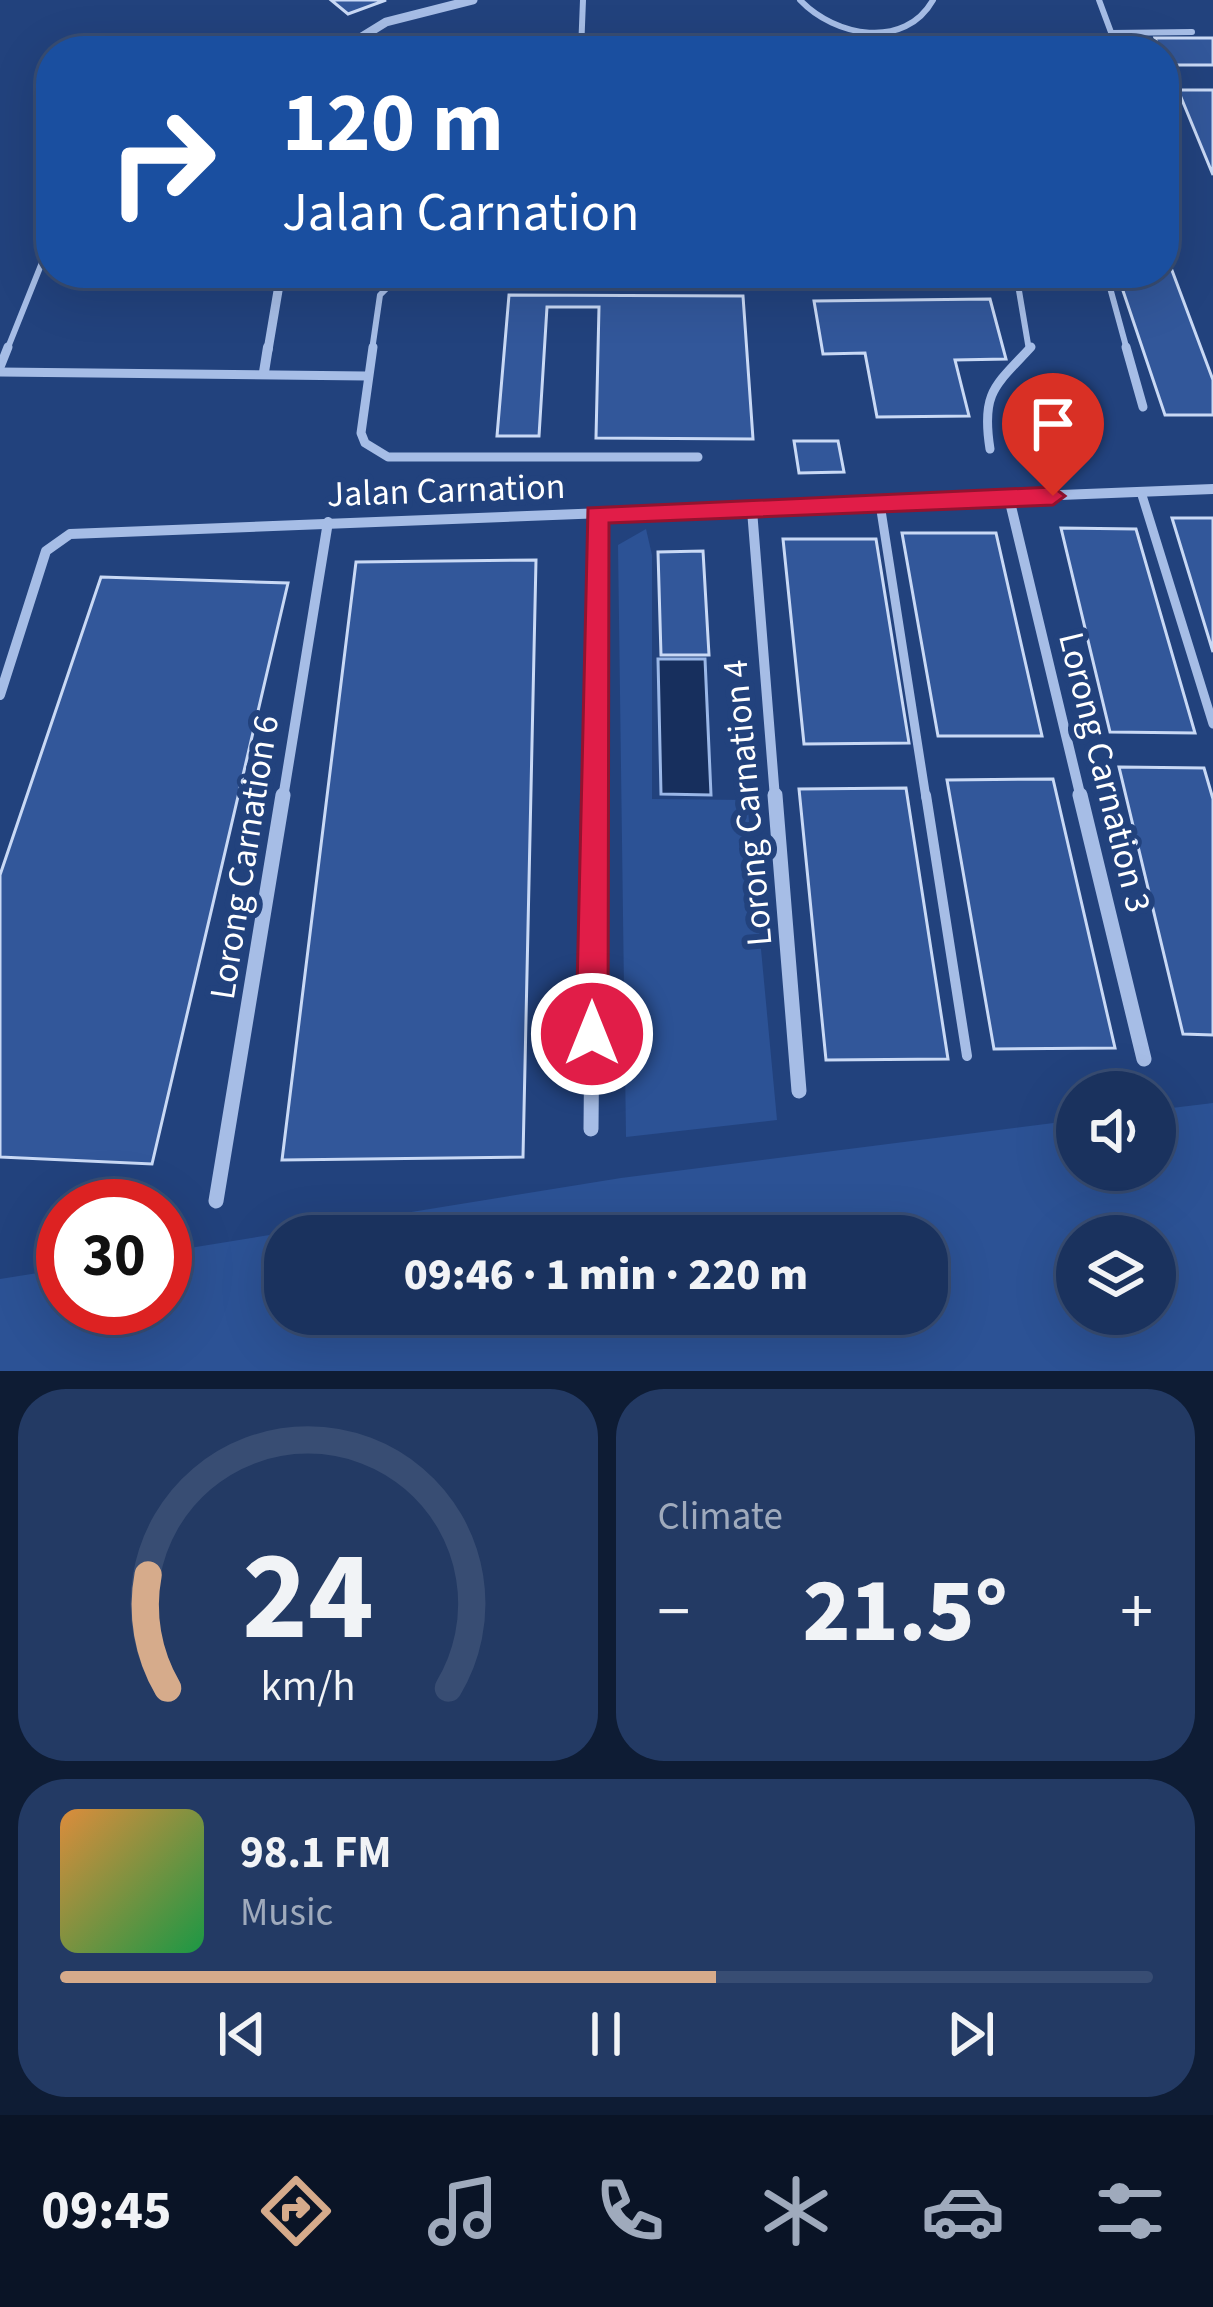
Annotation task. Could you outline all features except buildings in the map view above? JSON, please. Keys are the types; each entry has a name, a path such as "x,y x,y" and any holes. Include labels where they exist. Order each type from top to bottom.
{"street":[{"path":"363,36 386,22 473,0"},
{"path":"264,372 278,288"},
{"name":"Jalan Carnation","path":"0,695 46,550 70,534 1213,489"},
{"name":"Lorong Carnation 3","path":"1009,498 1144,1059"},
{"name":"Lorong Carnation 4","path":"752,510 799,1091"},
{"path":"591,1129 597,514"},
{"name":"Lorong Carnation 6","path":"216,1201 328,522"}],"lane":[{"path":"582,36 584,0"},
{"path":"800,0 817,18 885,32 912,28 928,17 933,0"},
{"path":"1100,0 1112,36"},
{"path":"1111,33 1192,32"},
{"path":"36,278 0,370 366,376"},
{"path":"385,288 366,376 361,433 365,443 388,458 698,457"},
{"path":"990,449 983,411 988,388 1031,348 1019,288"},
{"path":"1110,288 1143,407"},
{"path":"1141,492 1213,724"},
{"path":"880,504 967,1056"}],"shaded area":[{"path":"646,529 652,555 652,799 747,800 777,1120 626,1137 618,545"},
{"path":"658,659 705,659 711,795 661,794"},
{"path":"1213,1103 1213,1371 0,1371 0,1279 36,1273 36,1335 192,1335 192,1248 264,1236 264,1335 948,1335 948,1215 393,1215 621,1178 1056,1123 1056,1191 1176,1191 1176,1107"}],"route":[{"path":"592,1034 597,514 1053,496"}]}
